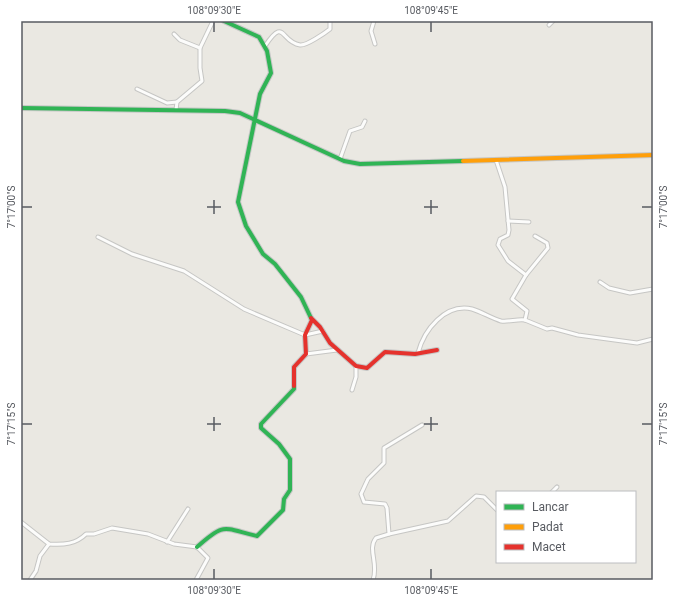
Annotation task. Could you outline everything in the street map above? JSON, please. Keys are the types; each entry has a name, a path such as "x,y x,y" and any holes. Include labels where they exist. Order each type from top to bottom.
{"street":[{"path":"137,89 167,102 177,102 202,81 202,73 200,68 200,48 214,21"},
{"path":"224,21 256,34 265,46 270,62 270,73 260,94 247,151 239,196 241,211 246,226 263,254 274,264 301,297 312,320 319,325 337,350 356,366 367,368 382,354 387,352 418,353 437,350"},
{"path":"265,46 274,32 277,32 298,45 304,45 330,30 330,21"},
{"path":"374,21 371,32 374,44"},
{"path":"549,25 553,21"},
{"path":"174,34 180,40 200,48"},
{"path":"176,110 177,102"},
{"path":"21,108 225,111 240,113 340,159 350,163 360,164 653,155"},
{"path":"340,159 350,131 362,127 365,121"},
{"path":"496,160 505,187 509,233 499,241 498,244 508,261 526,275"},
{"path":"508,221 530,222"},
{"path":"525,320 527,311 512,299 526,275 548,248 547,243 534,236"},
{"path":"98,237 132,254 184,270 248,311 305,335 323,331"},
{"path":"600,282 609,288 630,293 653,289"},
{"path":"418,353 428,329 442,316 454,311 472,310 504,321 525,320 547,329 552,328 578,335 637,343 653,339"},
{"path":"306,354 305,335 312,320"},
{"path":"197,547 221,528 257,536 282,512 284,499 290,490 290,459 279,444 261,428 260,424 292,392 295,385 293,372 294,365 306,354 337,350"},
{"path":"352,390 356,377 356,366"},
{"path":"389,534 386,505 364,502 361,494 368,479 384,463 384,448 422,424"},
{"path":"553,491 557,487"},
{"path":"373,580 376,570 372,549 373,542 379,536 448,521 476,496 484,497 496,509"},
{"path":"167,542 188,509"},
{"path":"21,522 50,544 72,543 80,540 86,534 96,534 112,528 148,534 174,544 197,547 208,558 196,580"},
{"path":"30,580 36,571 40,556 50,544"}],"traffic: fast":[{"path":"224,21 259,37 267,51 271,73 260,94 238,202 246,226 263,254 275,264 301,297 311,318"},
{"path":"21,108 225,111 240,113 344,161 360,164 463,161"},
{"path":"197,547 213,534 224,529 230,529 257,536 283,510 284,499 290,490 290,459 279,444 261,428 261,424 294,389 294,386"}],"traffic: slow":[{"path":"463,161 653,155"}],"traffic: jam":[{"path":"311,318 320,327 330,343 356,366 367,368 385,352 415,354 437,350"},
{"path":"294,386 294,367 306,354 305,335 312,320"}]}
